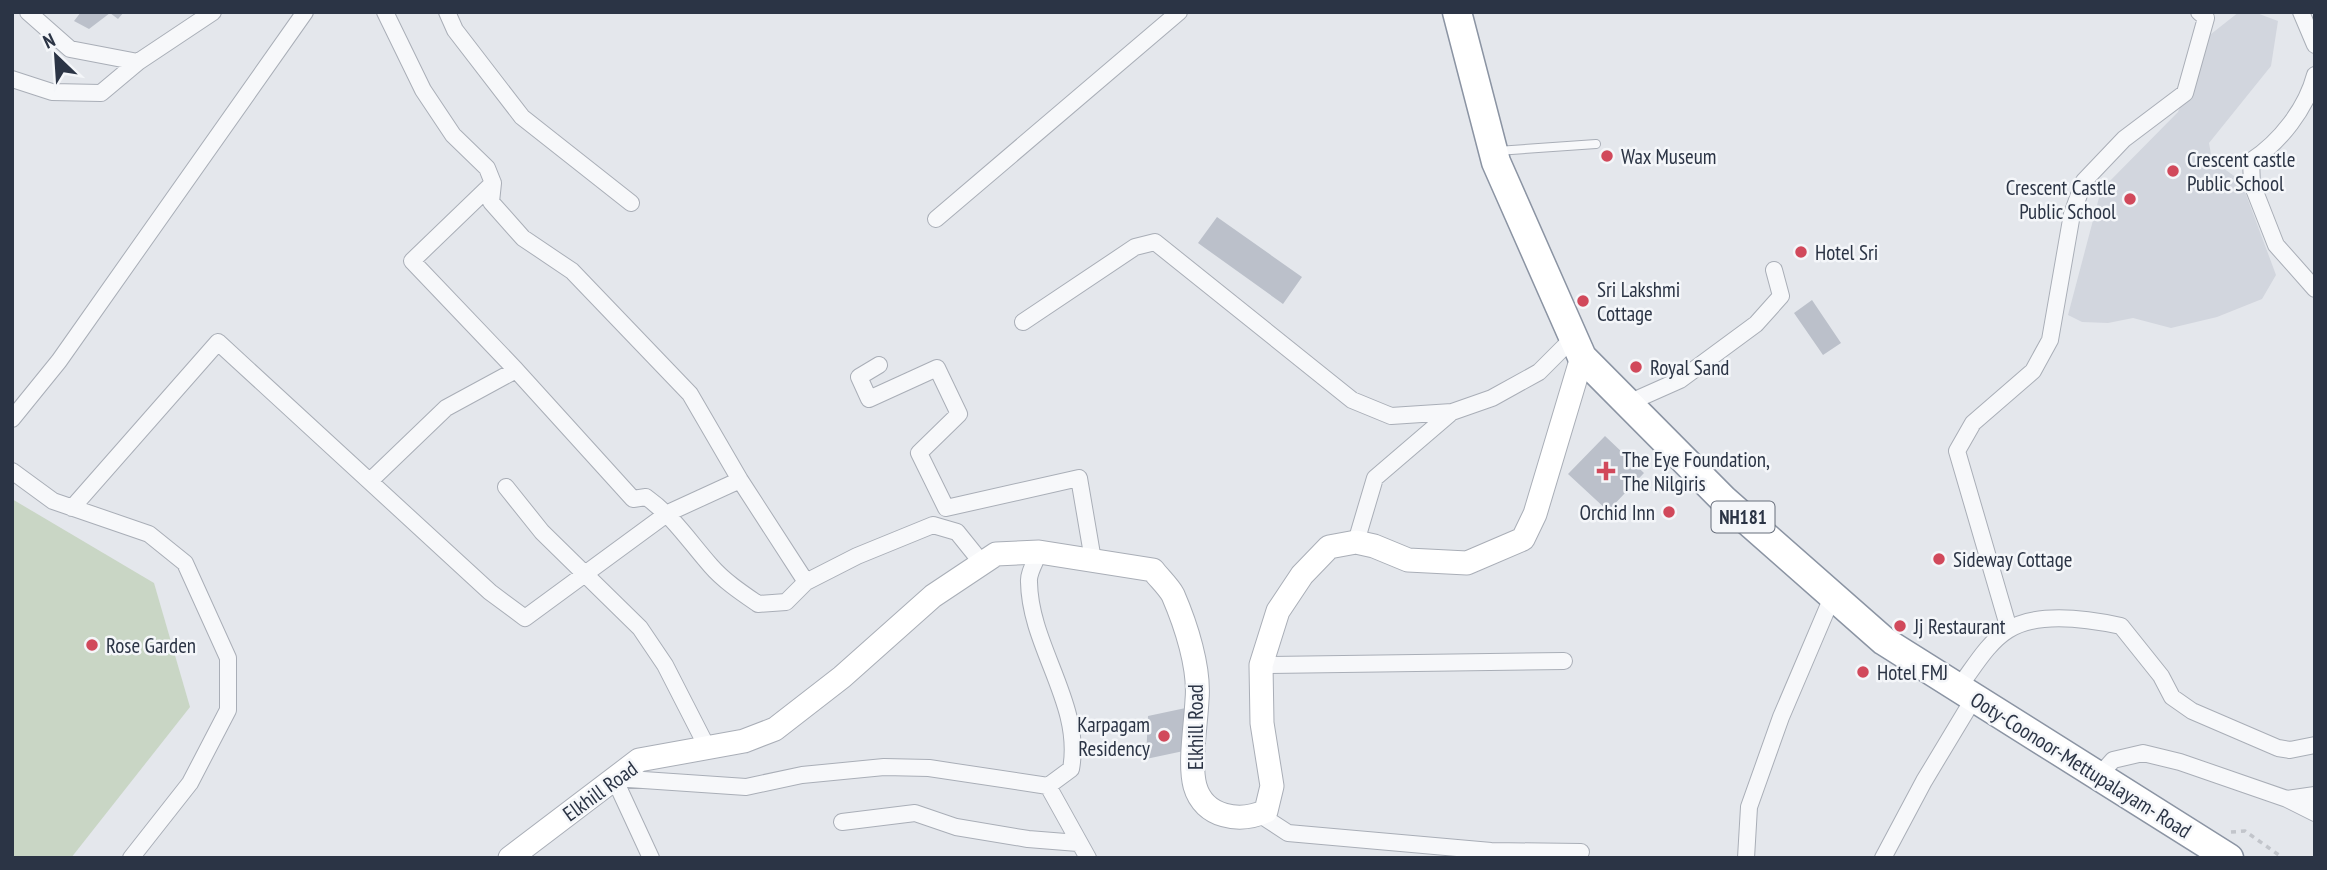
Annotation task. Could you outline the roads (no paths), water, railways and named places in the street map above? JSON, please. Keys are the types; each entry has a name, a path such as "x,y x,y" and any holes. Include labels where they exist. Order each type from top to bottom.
{"highway":[{"name":"Ooty-Coonoor-Mettupalayam- Road","path":"1457,12 1494,151 1577,347 1626,404 1724,500 1885,641 2223,854"}],"street":[{"path":"27,12 70,49 138,62"},
{"path":"12,79 52,92 101,93 138,62 213,12"},
{"path":"12,419 59,361 305,12"},
{"path":"385,12 423,90 453,135 487,168 493,183 491,202 523,238 572,271 690,394 740,480 806,582"},
{"path":"447,12 455,30 522,117 631,203"},
{"path":"936,219 1179,12"},
{"path":"2009,629 1957,451 1973,423 2033,371 2050,340 2072,214 2084,181 2124,139 2185,93 2206,18 2199,12"},
{"path":"2301,12 2315,45"},
{"path":"2315,75 2309,97 2270,149 2251,161 2252,184 2276,245 2315,289"},
{"path":"493,183 412,261 633,499 646,498 668,513 713,568 758,604 786,602 806,582 857,556 933,525 957,532 982,563"},
{"path":"1023,322 1135,247 1155,242 1352,400 1391,416 1452,412 1492,398 1577,347"},
{"path":"1626,404 1680,380 1756,324 1782,296 1774,270"},
{"path":"72,508 218,342 490,592 525,618 668,513 740,480"},
{"path":"1577,347 1535,514 1523,538 1467,563 1408,560 1374,546 1356,542 1329,547 1302,575 1279,611 1261,665 1262,723 1272,786 1265,811 1259,814 1288,834 1555,855 1581,852"},
{"path":"879,365 859,377 869,399 937,368 959,414 919,453 946,508 1079,478 1093,560"},
{"path":"370,481 446,408 516,370"},
{"path":"1356,542 1376,478 1452,412"},
{"path":"12,471 53,501 149,534 185,562 228,658 228,710 190,783 131,858"},
{"path":"506,487 542,532 646,638 666,665 707,747"},
{"path":"651,858 614,778 746,787 802,775 884,767 929,768 1048,786 1070,769 1074,749 1066,705 1047,659 1028,580 1039,552"},
{"name":"Elkhill Road","path":"509,858 639,760 744,740 775,729 842,677 933,596 996,554 1039,552 1153,570 1172,593 1192,655 1198,695 1195,786 1208,809 1225,816 1250,818 1259,814"},
{"path":"1746,858 1749,807 1780,717 1833,595"},
{"path":"1883,858 1988,649 2009,629 2029,622 2077,617 2121,626 2161,676 2172,697 2192,711 2278,748 2290,750 2315,745"},
{"path":"1261,665 1564,661"},
{"path":"2098,777 2113,760 2143,754 2180,762 2287,799 2315,813"},
{"path":"1048,786 1088,858"},
{"path":"2287,799 2315,795"},
{"path":"842,822 915,813 956,827 1028,839 1078,843"}],"lane":[{"path":"1494,151 1596,144"}],"place":[{"name":"Wax Museum","path":"1607,156"},
{"name":"Crescent castle Public School","path":"2173,171"},
{"name":"Crescent Castle Public School","path":"2130,199"},
{"name":"Hotel Sri","path":"1801,252"},
{"name":"Sri Lakshmi Cottage","path":"1583,301"},
{"name":"Royal Sand","path":"1636,367"},
{"name":"The Eye Foundation, The Nilgiris","path":"1606,471"},
{"name":"Orchid Inn","path":"1669,512"},
{"name":"Sideway Cottage","path":"1939,559"},
{"name":"Jj Restaurant","path":"1900,626"},
{"name":"Rose Garden","path":"92,645"},
{"name":"Hotel FMJ","path":"1863,672"},
{"name":"Karpagam Residency","path":"1164,736"}]}
